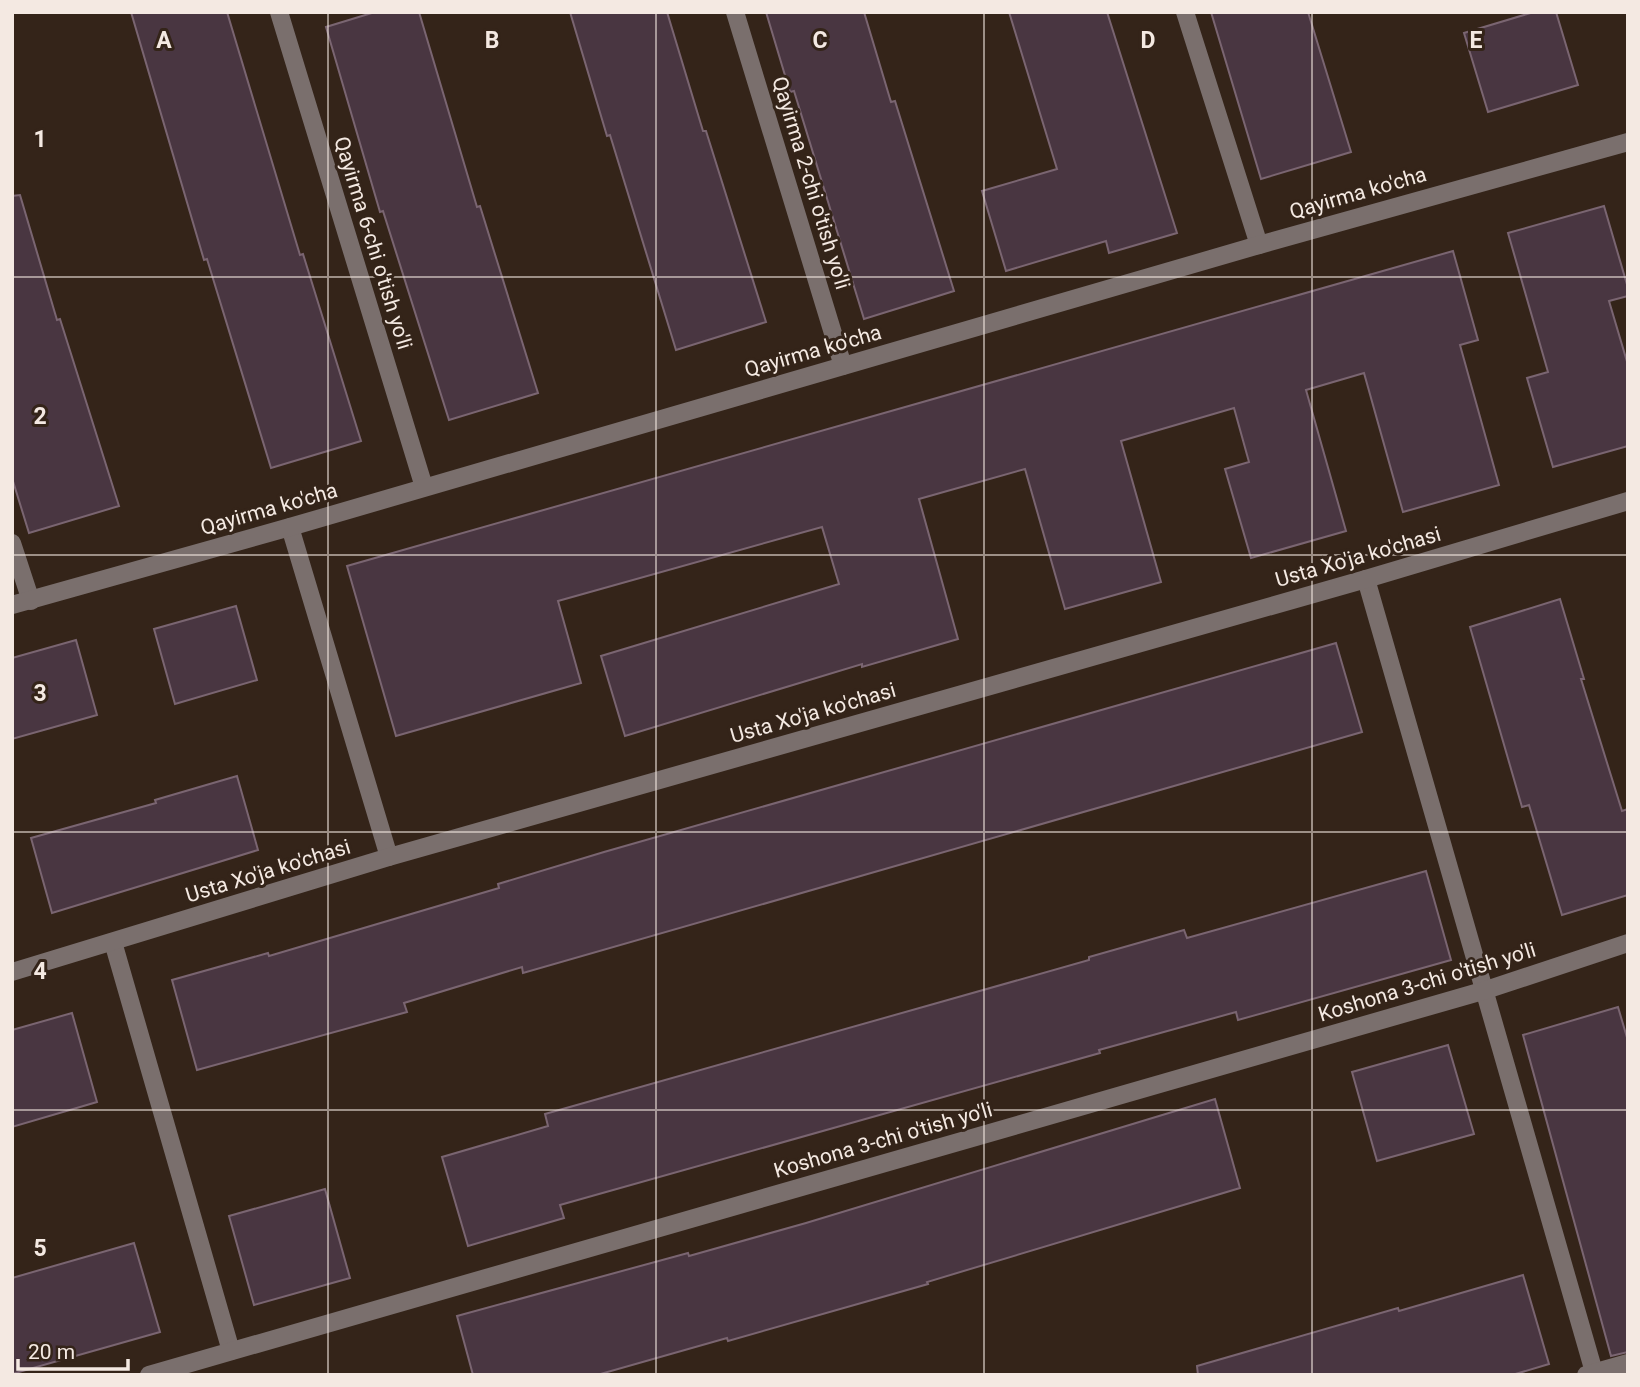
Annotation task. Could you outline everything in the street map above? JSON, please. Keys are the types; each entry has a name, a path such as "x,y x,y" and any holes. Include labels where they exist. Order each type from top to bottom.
{"street":[{"name":"Qayirma 6-chi o'tish yo'li","path":"279,12 424,487"},
{"name":"Qayirma 2-chi o'tish yo'li","path":"735,12 843,366"},
{"path":"1185,12 1259,245"},
{"name":"Qayirma ko'cha","path":"12,605 290,527 1259,245 1628,142"},
{"name":"Usta Xo'ja ko'chasi","path":"12,972 389,858 1366,579 1628,500"},
{"path":"290,527 389,858"},
{"path":"12,543 31,601"},
{"path":"1366,579 1486,990 1590,1374 1628,1363"},
{"path":"113,942 231,1351"},
{"name":"Koshona 3-chi o'tish yo'li","path":"149,1375 1486,990 1628,943"}],"building":[{"path":"131,12 227,12 300,255 303,254 361,441 271,468 207,259 204,260"},
{"path":"375,12 419,12 477,207 480,206 538,393 449,420 383,211 380,212 326,27"},
{"path":"570,12 667,12 766,322 676,350"},
{"path":"766,12 864,12 891,102 895,101 954,291 864,319 794,91 790,92"},
{"path":"1009,12 1107,12 1177,233 1109,253 1106,241 1006,271 982,191 1057,169"},
{"path":"1211,12 1308,12 1351,152 1261,179"},
{"path":"1534,12 1556,12 1578,85 1488,112 1464,33"},
{"path":"20,195 57,320 60,319 119,506 29,533 12,478 12,196"},
{"path":"1604,206 1628,288 1628,296 1609,301 1628,365 1628,446 1553,467 1527,378 1548,372 1508,233"},
{"path":"1453,251 1478,340 1460,345 1499,485 1403,512 1364,373 1306,390 1346,531 1251,558 1225,469 1249,462 1234,408 1121,441 1161,582 1065,609 1025,469 919,499 958,639 862,667 862,664 625,736 601,656 839,584 822,527 558,601 581,683 396,736 347,566"},
{"path":"1560,599 1584,679 1581,679 1622,811 1628,809 1628,895 1562,915 1529,805 1522,807 1470,627"},
{"path":"236,606 257,680 175,704 154,629"},
{"path":"76,640 97,715 12,739 12,658"},
{"path":"1336,643 1362,732 523,973 522,967 404,1003 407,1012 197,1070 172,980 268,953 269,956 499,888 498,884 604,852"},
{"path":"237,776 258,850 52,913 31,838 156,803 155,800"},
{"path":"1426,871 1451,960 1238,1020 1236,1012 560,1205 564,1218 468,1246 442,1157 548,1126 545,1114 1089,960 1089,957 1184,930 1187,938"},
{"path":"1618,1007 1628,1041 1628,1352 1611,1356 1523,1035"},
{"path":"72,1013 97,1102 12,1127 12,1030"},
{"path":"1448,1045 1474,1134 1377,1161 1352,1072"},
{"path":"1215,1099 1240,1188 927,1282 928,1284 597,1375 473,1375 457,1316 806,1223"},
{"path":"325,1189 350,1278 254,1305 229,1216"},
{"path":"134,1243 160,1332 12,1374 12,1278"},
{"path":"1523,1275 1549,1364 1512,1375 1198,1375 1197,1366"}]}
